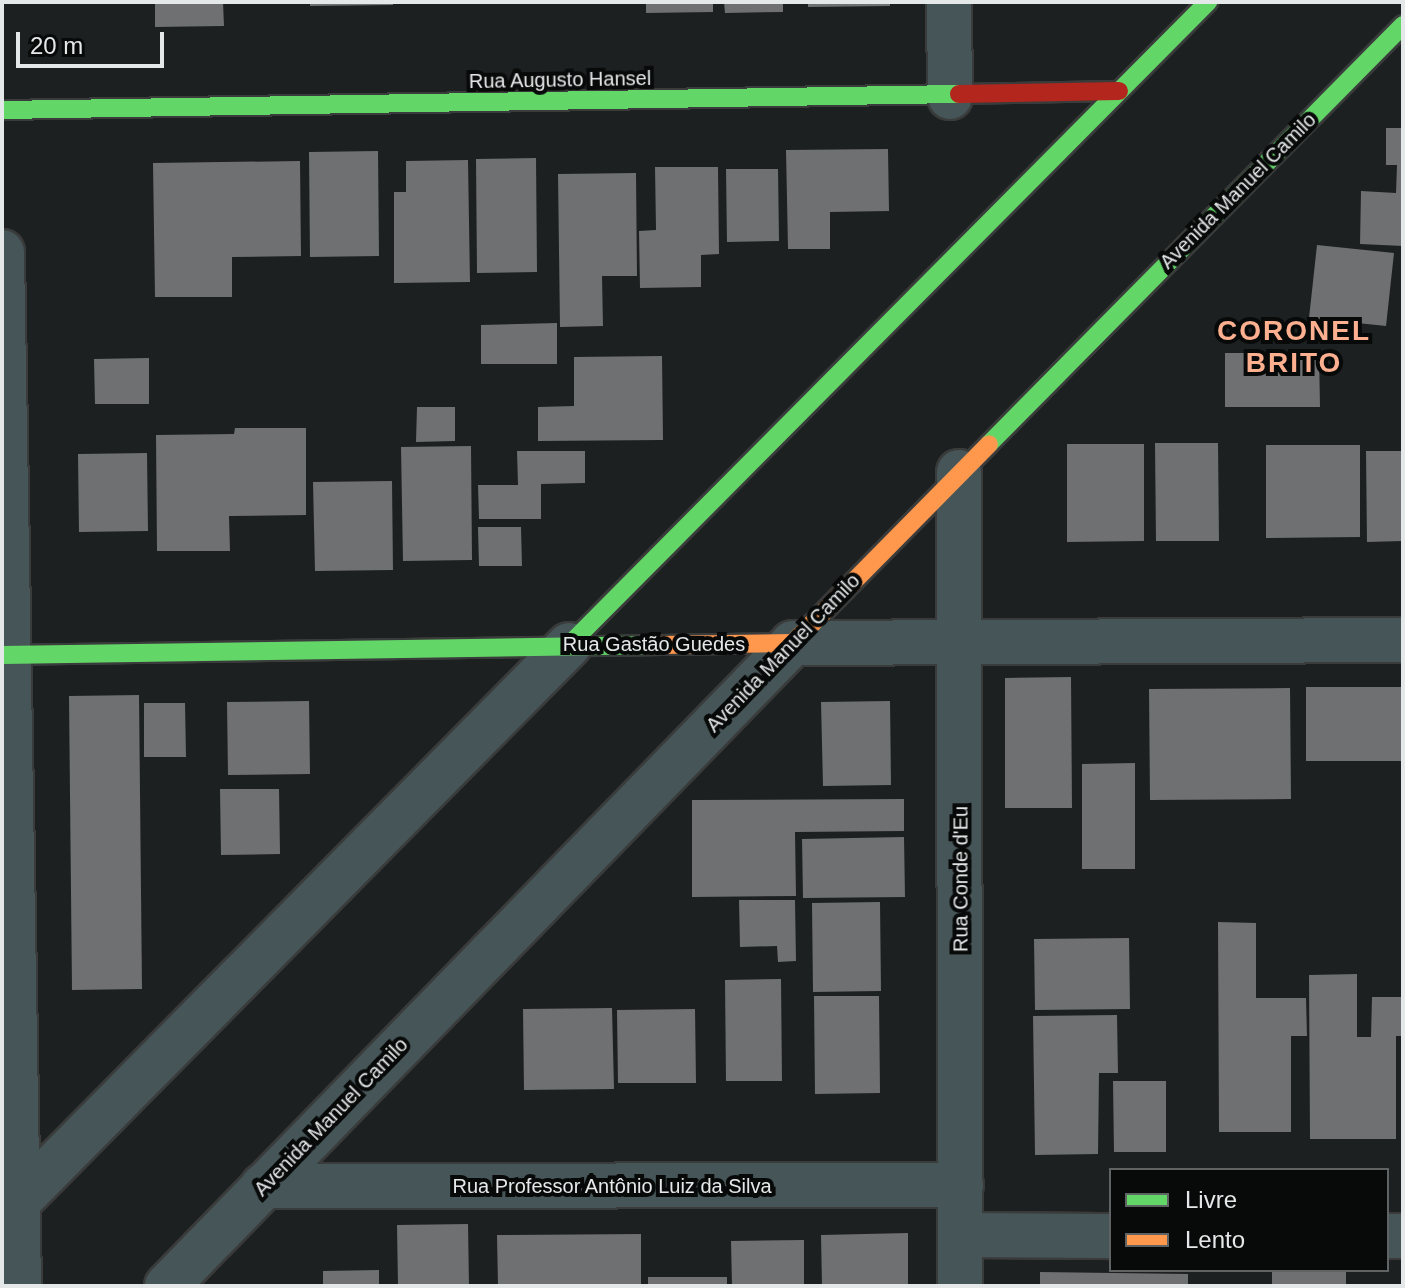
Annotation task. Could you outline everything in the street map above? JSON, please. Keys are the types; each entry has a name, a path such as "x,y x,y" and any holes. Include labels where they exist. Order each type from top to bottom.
{"street":[{"path":"949,2 950,97"},
{"path":"7,1208 1208,2"},
{"name":"Avenida Manuel Camilo","path":"167,1286 959,472 1403,25"},
{"name":"Rua Augusto Hansel","path":"2,110 950,97 1119,91"},
{"path":"2,252 7,1208 19,1286"},
{"name":"Rua Conde d'Eu","path":"959,472 960,1286"},
{"name":"Rua Gastão Guedes","path":"6,655 569,645 1403,640"},
{"name":"Rua Professor Antônio Luiz da Silva","path":"263,1186 961,1185"},
{"path":"960,1235 1109,1236"}],"building":[{"path":"155,2 223,2 224,26 155,27"},
{"path":"310,2 393,2 393,5 310,6"},
{"path":"646,2 713,2 713,12 646,13"},
{"path":"724,2 783,2 783,12 725,13"},
{"path":"808,2 890,2 890,6 808,7"},
{"path":"1386,128 1403,128 1403,246 1360,244 1361,191 1396,193 1397,165 1386,165"},
{"path":"888,149 889,211 830,212 830,249 788,249 786,150"},
{"path":"378,151 379,256 310,257 309,152"},
{"path":"536,158 537,272 477,273 476,159"},
{"path":"468,160 470,282 394,283 394,192 406,192 406,161"},
{"path":"300,161 301,256 232,257 232,297 155,297 153,163"},
{"path":"655,167 718,167 719,254 701,255 701,287 640,288 639,231 656,230"},
{"path":"726,169 778,169 779,241 727,242"},
{"path":"636,173 637,276 602,276 603,326 560,327 558,174"},
{"path":"1317,245 1394,253 1386,326 1309,318"},
{"path":"557,323 557,364 481,364 481,325"},
{"path":"1225,353 1319,353 1320,407 1225,407"},
{"path":"662,356 663,440 538,441 538,407 574,406 574,357"},
{"path":"149,358 149,404 95,404 94,359"},
{"path":"417,407 455,407 455,441 416,442"},
{"path":"235,428 306,428 306,515 229,516 230,551 157,551 156,435 234,434"},
{"path":"1155,443 1218,443 1219,541 1156,541"},
{"path":"1067,444 1144,444 1144,541 1067,542"},
{"path":"1266,445 1360,445 1360,537 1266,538"},
{"path":"471,446 472,560 403,561 401,447"},
{"path":"517,451 585,451 585,483 541,484 541,519 479,519 478,485 518,485"},
{"path":"1366,451 1403,451 1403,541 1367,542"},
{"path":"147,453 148,531 79,532 78,454"},
{"path":"392,481 393,570 315,571 313,482"},
{"path":"478,527 521,527 522,566 479,566"},
{"path":"1071,677 1072,808 1005,808 1005,678"},
{"path":"1306,687 1403,687 1403,761 1306,761"},
{"path":"1290,688 1291,799 1150,800 1149,689"},
{"path":"139,695 142,989 72,990 69,696"},
{"path":"309,701 310,774 228,775 227,702"},
{"path":"890,701 891,785 823,786 821,702"},
{"path":"144,703 185,703 186,757 144,757"},
{"path":"1135,763 1135,869 1082,869 1082,764"},
{"path":"220,789 279,789 280,854 221,855"},
{"path":"904,799 904,831 795,832 796,896 692,897 692,800"},
{"path":"904,837 905,897 803,898 802,839"},
{"path":"739,900 795,900 796,961 778,962 777,946 740,947"},
{"path":"880,902 881,991 813,992 812,903"},
{"path":"1218,922 1256,923 1256,998 1306,998 1307,1036 1291,1036 1291,1132 1219,1132"},
{"path":"1129,938 1130,1009 1035,1010 1034,939"},
{"path":"1357,974 1357,1037 1371,1037 1372,997 1403,997 1403,1036 1396,1036 1396,1139 1310,1139 1309,975"},
{"path":"781,979 782,1081 726,1081 725,980"},
{"path":"814,996 879,996 880,1093 815,1094"},
{"path":"612,1008 614,1089 524,1090 523,1009"},
{"path":"695,1009 696,1083 618,1083 617,1010"},
{"path":"1117,1015 1118,1073 1099,1073 1098,1154 1035,1155 1033,1016"},
{"path":"1113,1081 1166,1081 1166,1152 1114,1152"},
{"path":"468,1224 469,1286 398,1286 397,1225"},
{"path":"908,1233 908,1286 822,1286 821,1235"},
{"path":"641,1234 641,1286 498,1286 497,1235"},
{"path":"804,1240 804,1286 732,1286 731,1241"},
{"path":"379,1270 379,1286 323,1286 323,1271"},
{"path":"1040,1272 1188,1274 1188,1286 1040,1286"},
{"path":"1272,1272 1346,1272 1346,1286 1272,1286"},
{"path":"648,1277 727,1277 727,1286 648,1286"}],"traffic: fast":[{"path":"569,645 1208,2"},
{"path":"989,444 1403,25"},
{"path":"2,110 959,94"},
{"path":"2,655 661,645"}],"traffic: slow":[{"path":"661,645 793,643 989,444"}],"traffic: jam":[{"path":"959,94 1119,91"}],"district":[{"name":"CORONEL BRITO","path":"1294,347"}]}
